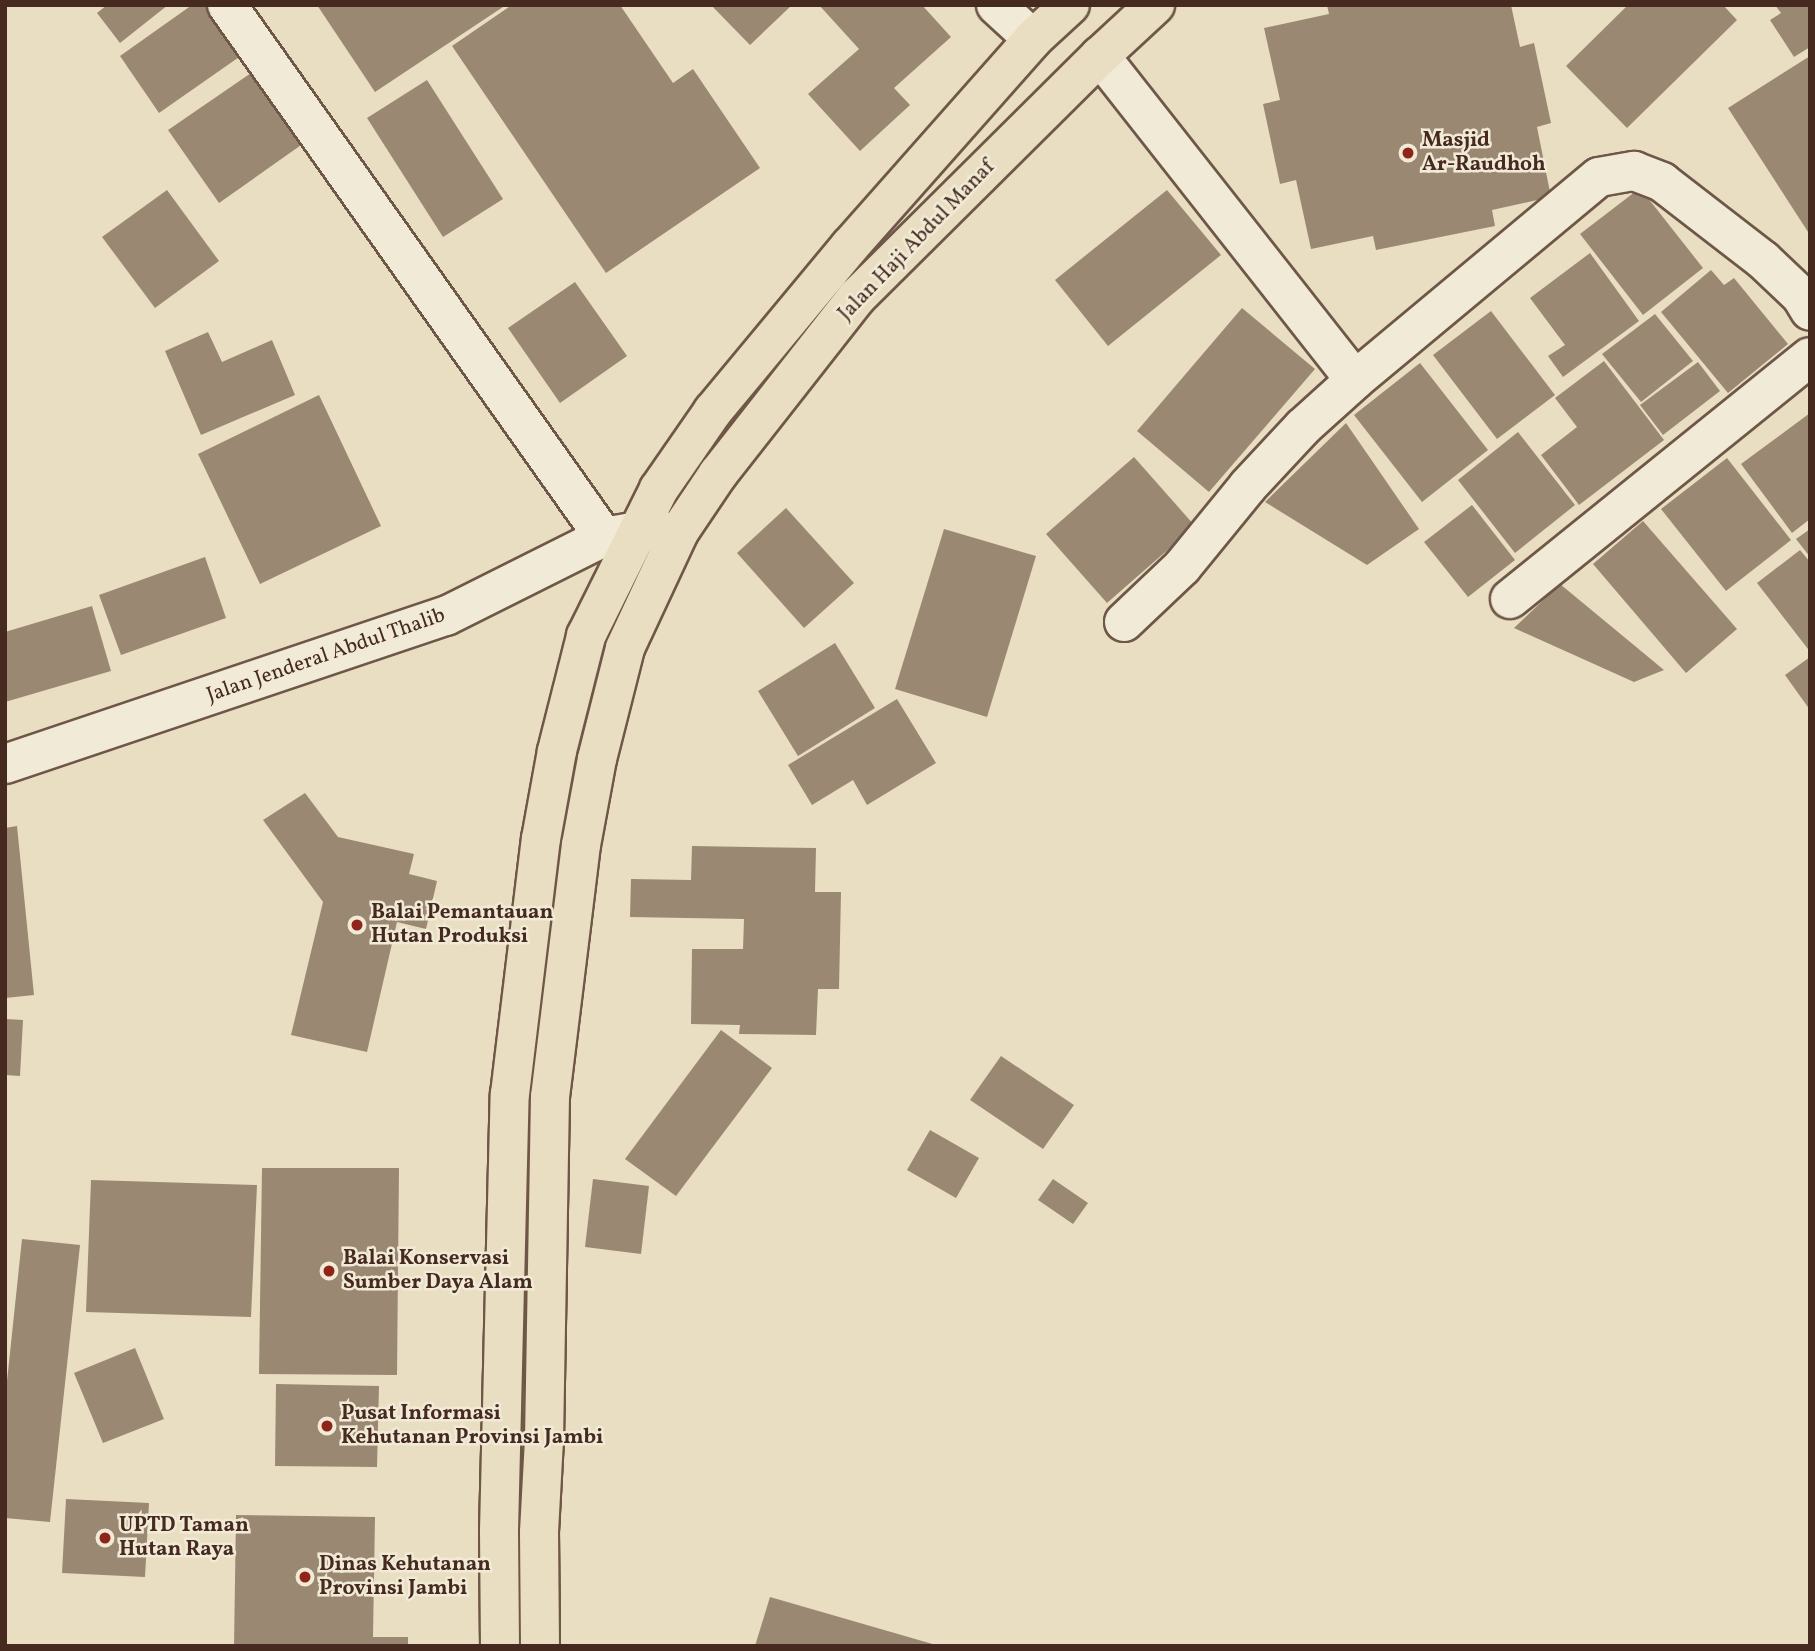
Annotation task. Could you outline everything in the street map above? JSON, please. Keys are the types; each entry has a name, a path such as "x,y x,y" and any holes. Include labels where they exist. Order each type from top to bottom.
{"main road":[{"name":"Jalan Haji Abdul Manaf","path":"499,1646 509,1094 528,930 557,751 586,636 621,534 659,489 713,411 850,246 1033,38 1070,5"},
{"name":"Jalan Haji Abdul Manaf","path":"540,1646 539,1532 544,1440 550,1097 570,922 597,759 625,648 679,532 718,474 857,297 1155,5"}],"street":[{"path":"227,5 621,534 679,532"},
{"path":"996,5 1033,38"},
{"path":"1100,56 1355,380"},
{"path":"1124,622 1182,567 1248,486 1303,427 1355,380 1599,177 1634,171 1662,182 1763,260 1801,296 1810,310"},
{"path":"1510,599 1810,357"},
{"name":"Jalan Jenderal Abdul Thalib","path":"5,764 446,616 621,534"}],"building":[{"path":"107,5 168,5 120,43 97,13"},
{"path":"192,5 208,5 242,55 159,113 120,56"},
{"path":"317,5 506,5 375,92"},
{"path":"512,5 620,5 673,83 693,69 760,168 606,273 452,46"},
{"path":"711,5 792,5 750,45"},
{"path":"819,5 922,5 951,37 894,88 910,105 860,151 808,94 859,49"},
{"name":"Masjid Ar-Raudhoh","path":"1327,5 1511,5 1520,47 1534,43 1551,123 1537,127 1551,197 1492,210 1495,226 1376,250 1373,236 1311,249 1296,180 1280,184 1263,104 1280,100 1264,28 1329,14"},
{"path":"1628,5 1723,5 1737,20 1627,128 1566,66"},
{"path":"1775,5 1810,5 1810,47 1794,57 1770,20 1781,13"},
{"path":"1810,56 1810,235 1728,108"},
{"path":"254,71 304,143 219,203 168,130"},
{"path":"427,80 503,199 443,237 367,118"},
{"path":"1640,188 1703,268 1643,315 1580,234"},
{"path":"167,190 219,261 155,308 102,237"},
{"path":"1167,190 1221,255 1108,346 1055,280"},
{"path":"1590,253 1639,321 1563,377 1548,356 1565,345 1530,298"},
{"path":"1711,270 1724,285 1734,278 1788,344 1728,393 1661,312"},
{"path":"575,282 627,356 560,403 508,328"},
{"path":"1242,308 1315,369 1209,492 1137,431"},
{"path":"1491,311 1555,395 1497,439 1433,355"},
{"path":"1655,314 1693,361 1641,402 1602,354"},
{"path":"208,332 222,362 272,340 295,395 201,435 165,351"},
{"path":"1604,361 1664,440 1579,505 1541,455 1577,427 1555,398"},
{"path":"1698,362 1720,391 1663,435 1640,405"},
{"path":"1420,363 1488,450 1422,502 1354,415"},
{"path":"319,395 381,526 260,584 198,454"},
{"path":"1810,413 1810,519 1792,533 1741,464"},
{"path":"1346,423 1419,529 1367,565 1265,502"},
{"path":"1518,432 1575,505 1515,553 1458,480"},
{"path":"1134,457 1195,526 1107,603 1046,534"},
{"path":"1727,458 1791,540 1726,591 1661,509"},
{"path":"1472,505 1515,560 1468,597 1424,542"},
{"path":"786,508 854,583 804,628 737,553"},
{"path":"1643,521 1737,629 1686,673 1593,564"},
{"path":"944,529 1036,556 987,717 895,689"},
{"path":"1810,529 1810,557 1796,539"},
{"path":"1800,550 1810,562 1808,649 1757,583"},
{"path":"205,557 226,618 121,655 99,595"},
{"path":"1560,584 1664,670 1634,682 1514,628"},
{"path":"92,606 111,671 5,702 5,632"},
{"path":"835,643 875,708 798,756 758,691"},
{"path":"1810,657 1810,710 1785,675"},
{"path":"897,699 936,763 867,805 853,780 812,805 788,765"},
{"name":"Balai Pemantauan Hutan Produksi","path":"305,793 338,837 414,854 409,874 437,881 426,929 397,922 367,1052 291,1035 323,902 263,820"},
{"path":"17,826 34,995 5,998 5,828"},
{"path":"692,846 816,848 815,892 841,892 839,989 818,989 816,1035 739,1034 740,1025 691,1024 692,949 743,949 744,919 630,917 631,879 691,880"},
{"path":"5,1019 23,1020 20,1076 5,1075"},
{"path":"721,1030 772,1068 676,1196 625,1159"},
{"path":"1001,1056 1074,1105 1043,1149 970,1100"},
{"path":"930,1130 979,1158 956,1198 907,1170"},
{"name":"Balai Konservasi Sumber Daya Alam","path":"262,1168 399,1168 397,1375 259,1374"},
{"path":"593,1179 649,1186 641,1254 585,1247"},
{"path":"1053,1179 1088,1203 1073,1224 1038,1200"},
{"path":"91,1180 257,1185 251,1317 86,1312"},
{"path":"22,1239 80,1245 50,1522 5,1518 5,1400"},
{"path":"135,1348 164,1419 103,1443 74,1373"},
{"name":"Pusat Informasi Kehutanan Provinsi Jambi","path":"276,1384 379,1386 377,1467 275,1466"},
{"name":"UPTD Taman Hutan Raya","path":"66,1499 149,1503 145,1577 62,1573"},
{"name":"Dinas Kehutanan Provinsi Jambi","path":"236,1515 375,1517 373,1637 408,1637 408,1646 234,1646"},
{"path":"770,1597 936,1645 936,1646 755,1646"}],"place":[{"name":"Masjid Ar-Raudhoh","path":"1408,153"},
{"name":"Balai Pemantauan Hutan Produksi","path":"357,925"},
{"name":"Balai Konservasi Sumber Daya Alam","path":"329,1271"},
{"name":"Pusat Informasi Kehutanan Provinsi Jambi","path":"327,1426"},
{"name":"UPTD Taman Hutan Raya","path":"105,1538"},
{"name":"Dinas Kehutanan Provinsi Jambi","path":"305,1577"}]}
